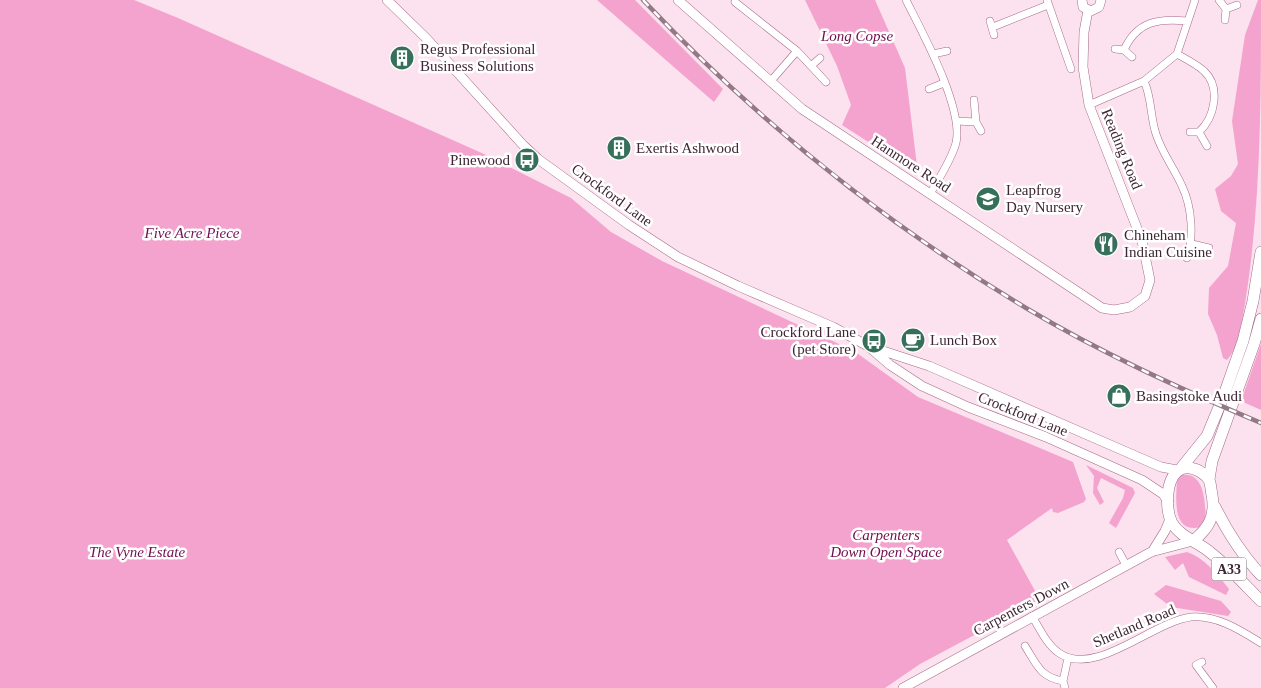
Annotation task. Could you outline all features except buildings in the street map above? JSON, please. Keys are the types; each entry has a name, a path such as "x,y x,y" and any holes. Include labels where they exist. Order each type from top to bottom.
{"highway":[{"path":"1170,519 1170,481 1207,436 1224,395 1243,341 1253,301 1261,252"},
{"name":"A33","path":"1261,318 1254,344 1212,461 1209,479 1215,507 1230,535 1250,564 1261,575"},
{"path":"1180,469 1196,469 1209,479"},
{"path":"1193,541 1210,524 1215,507"},
{"name":"A33","path":"1170,519 1179,531 1210,552 1261,601"}],"street":[{"name":"Crockford Lane","path":"388,0 427,39 523,145 629,225 666,250 708,272 829,325 868,346 915,360 1087,430 1161,467 1180,469"},
{"name":"Hanmore Road","path":"678,0 802,109 1102,308 1121,310 1130,307 1145,296"},
{"path":"906,0 933,54 956,121 956,142 952,154 930,194"},
{"path":"1082,0 1084,7 1088,10 1097,9 1101,0"},
{"path":"1089,106 1144,81 1177,54 1195,0"},
{"path":"1219,0 1226,9 1225,20"},
{"path":"735,2 796,51 826,82"},
{"path":"994,36 992,24 1047,2 1072,69"},
{"path":"1226,9 1236,5"},
{"name":"Reading Road","path":"1088,10 1084,32 1083,67 1089,106 1142,241 1150,274 1145,296"},
{"path":"1124,50 1137,29 1148,23 1159,20 1187,21"},
{"path":"1115,49 1124,50 1132,57"},
{"path":"770,82 796,51"},
{"path":"933,54 947,51"},
{"path":"1177,54 1204,72 1213,84 1212,109 1209,119 1199,132"},
{"path":"811,66 820,58"},
{"path":"1144,81 1149,91 1152,122 1160,147 1183,187 1189,211 1192,244 1187,258"},
{"path":"930,89 944,83"},
{"path":"974,100 976,122 981,131"},
{"path":"956,121 976,122"},
{"path":"1190,132 1199,132"},
{"path":"1199,132 1207,146"},
{"path":"1192,244 1210,248"},
{"name":"Crockford Lane","path":"868,346 890,365 922,386 968,407 1054,440 1134,476 1163,494 1169,504"},
{"path":"1152,552 1170,519"},
{"name":"Carpenters Down","path":"904,688 1032,616 1152,552 1193,541"},
{"path":"1119,552 1126,566"},
{"path":"1026,644 1042,672 1047,677 1064,684 1068,658 1050,646 1032,616"},
{"name":"Shetland Road","path":"1068,658 1092,659 1171,622 1192,617 1219,621 1261,643"},
{"path":"1202,662 1196,665 1213,688"}],"green space":[{"path":"0,0 134,0 178,18 484,154 571,198 611,232 662,261 854,351 918,397 1073,462 1086,499 1084,502 1058,513 1053,512 1052,508 1007,540 1040,600 920,664 885,688 0,688"},
{"path":"597,0 635,0 723,89 714,102"},
{"name":"Long Copse","path":"805,0 875,0 905,68 918,174 842,125 851,105 837,66"},
{"path":"1258,0 1261,0 1260,121 1253,242 1242,321 1235,347 1227,360 1223,358 1217,335 1208,314 1209,288 1228,266 1236,223 1221,211 1215,189 1231,176 1238,164 1232,121 1245,35"},
{"path":"1261,344 1261,410 1241,401"},
{"path":"1086,465 1133,488 1135,493 1116,528 1109,523 1123,498 1125,490 1101,478 1097,488 1104,502 1100,505 1093,493 1094,476"},
{"path":"1182,475 1190,475 1195,478 1202,490 1206,519 1200,527 1191,528 1184,525 1180,520 1176,496 1177,481"},
{"path":"1187,552 1205,562 1215,572 1229,589 1226,595 1189,577 1183,563 1175,570 1165,557"},
{"path":"1166,585 1221,601 1231,612 1228,616 1171,607 1154,594"}],"railway":[{"path":"643,0 730,87 776,128 873,205 974,276 1026,308 1112,355 1171,384 1261,423"}],"place":[{"name":"Regus Professional Business Solutions","path":"402,58"},
{"name":"Exertis Ashwood","path":"619,148"},
{"name":"Pinewood","path":"527,160"},
{"name":"Leapfrog Day Nursery","path":"988,199"},
{"name":"Chineham Indian Cuisine","path":"1106,244"},
{"name":"Lunch Box","path":"913,340"},
{"name":"Crockford Lane (pet Store)","path":"874,341"},
{"name":"Basingstoke Audi","path":"1119,396"}],"park label":[{"name":"Five Acre Piece","path":"192,233"},
{"name":"Carpenters Down Open Space","path":"886,544"},
{"name":"The Vyne Estate","path":"137,552"}]}
